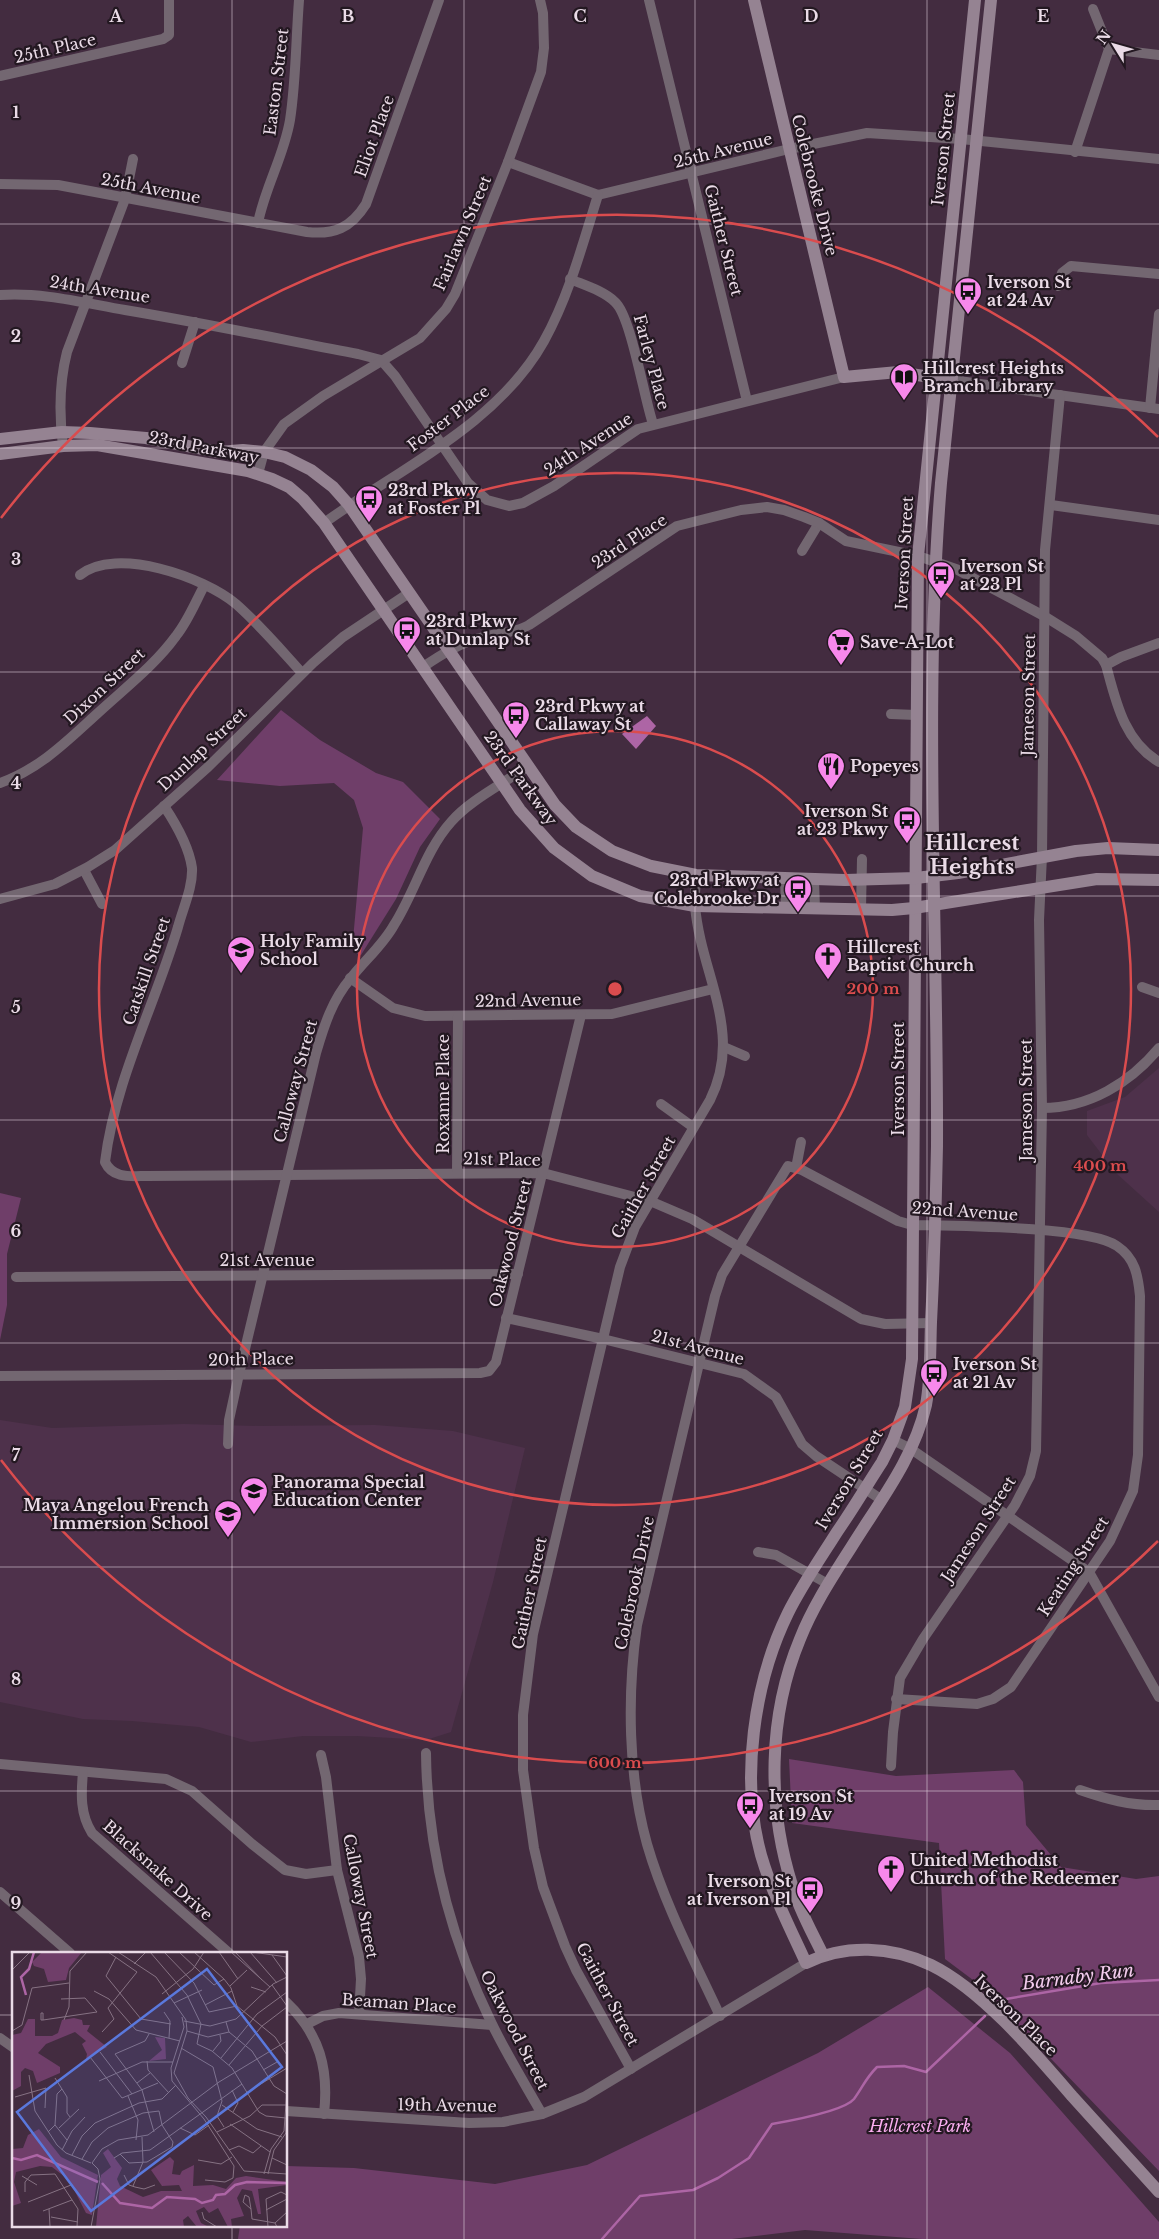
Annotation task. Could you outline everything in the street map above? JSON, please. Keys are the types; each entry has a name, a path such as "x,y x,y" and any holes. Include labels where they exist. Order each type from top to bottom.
{"main road":[{"name":"Colebrooke Drive","path":"754,0 844,377"},
{"name":"Iverson Street","path":"806,1963 776,1899 761,1853 754,1810 752,1758 759,1703 771,1655 788,1613 893,1440 905,1407 910,1378 913,1324 914,908 916,878 918,556 934,378 975,0"},
{"name":"Iverson Street","path":"823,1955 798,1903 782,1850 776,1819 775,1762 777,1730 789,1668 806,1625 828,1584 882,1500 911,1449 926,1403 930,1369 936,1226 937,1075 933,803 936,560 952,380 991,0"},
{"name":"24th Avenue","path":"844,377 898,372 952,380"},
{"name":"23rd Parkway","path":"0,439 62,432 120,435 219,452 242,450 264,452 285,457 311,470 333,488 349,505 549,797 566,817 601,845 630,860 696,875 862,880 916,878 968,872 1042,856 1108,848 1159,850"},
{"name":"23rd Parkway","path":"0,454 63,446 97,445 125,448 258,474 289,487 304,499 324,523 502,785 537,831 554,848 592,876 640,896 695,906 914,908 1097,879 1159,880"},
{"name":"Iverson Place","path":"806,1963 823,1955 844,1950 887,1952 930,1965 953,1979 1021,2039 1159,2192"}],"street":[{"name":"25th Place","path":"0,76 163,39 169,35 169,0"},
{"name":"Easton Street","path":"258,223 262,200 285,141 290,119 299,0"},
{"name":"Eliot Place","path":"295,230 326,234 339,231 359,216 366,204 439,0"},
{"name":"Fairlawn Street","path":"258,474 264,452 273,437 294,416 381,360 420,338 446,309 466,270 508,162 540,72 544,48 543,13 540,0"},
{"name":"Gaither Street","path":"649,0 747,401"},
{"path":"1075,152 1109,49 1093,9"},
{"path":"1109,49 1159,55"},
{"name":"25th Avenue","path":"598,195 692,174 789,149 867,133 976,140 1159,160"},
{"path":"63,446 60,396 62,372 67,352 125,199 133,159"},
{"path":"508,162 598,195"},
{"name":"25th Avenue","path":"0,184 58,185 295,230"},
{"name":"Foster Place","path":"324,523 441,444 492,405 526,367 544,341 570,280 598,195"},
{"path":"1058,286 1062,273 1071,266 1159,274"},
{"name":"Farley Place","path":"570,280 613,300 620,308 629,332 653,424"},
{"name":"24th Avenue","path":"0,295 36,295 85,303 195,322 381,360 468,483 476,492 490,502 509,506 523,503 537,496 626,436 653,424 844,377"},
{"path":"1154,409 1159,314"},
{"path":"182,363 195,322"},
{"name":"24th Avenue","path":"952,380 1154,409"},
{"name":"Jameson Street","path":"892,1766 896,1699 900,1678 909,1660 1025,1488 1036,1451 1042,1108 1040,889 1042,856 1045,550 1051,504 1060,395"},
{"path":"1051,504 1159,520"},
{"name":"23rd Place","path":"423,667 448,650 476,639 514,631 529,625 677,526 740,510 768,507 784,510 819,523 846,541 936,560 1044,616 1085,642 1106,665 1120,712 1127,728 1143,750 1159,762"},
{"path":"802,551 819,523"},
{"path":"80,575 90,567 120,563 153,567 180,574 234,603 302,673"},
{"name":"Dixon Street","path":"0,783 16,776 53,754 132,683 176,637 189,617 204,586"},
{"name":"Dunlap Street","path":"0,899 55,884 84,870 121,845 208,767 302,673 344,637 409,593"},
{"path":"1106,665 1121,657 1159,643"},
{"path":"891,714 916,715"},
{"name":"Calloway Street","path":"228,1444 230,1420 239,1374 316,1053 327,1017 337,996 350,978 394,926 441,834 465,808 528,766"},
{"name":"Catskill Street","path":"108,1148 117,1106 131,1060 162,977 190,885 191,866 188,852 164,806"},
{"path":"861,909 862,858"},
{"path":"84,870 102,904"},
{"name":"Gaither Street","path":"631,2069 576,1970 549,1904 534,1848 523,1770 523,1715 534,1634 603,1339 627,1246 650,1201 717,1086 723,1064 723,1030 695,906 696,875"},
{"path":"785,879 786,908"},
{"path":"814,880 815,908"},
{"name":"22nd Avenue","path":"350,978 393,1008 425,1016 612,1014 713,989"},
{"path":"1142,987 1159,993"},
{"name":"Oakwood Street","path":"496,1362 580,1015"},
{"name":"Roxanne Place","path":"457,1173 458,1016"},
{"path":"724,1047 745,1056"},
{"path":"1042,1108 1060,1108 1108,1091 1146,1064 1159,1048"},
{"name":"Gaither Street","path":"660,1104 693,1127"},
{"path":"792,1167 801,1142"},
{"name":"21st Place","path":"108,1148 106,1164 113,1172 120,1175 286,1176 543,1173 650,1201 692,1219 861,1319 885,1324 931,1324"},
{"name":"22nd Avenue","path":"792,1167 898,1221 912,1225 1039,1231 1093,1236"},
{"name":"Colebrook Drive","path":"720,2016 665,1894 647,1844 637,1800 632,1749 633,1657 637,1625 715,1296 722,1275 738,1246 792,1167"},
{"name":"Keating Street","path":"896,1699 970,1704 983,1703 1010,1687 1110,1542 1133,1491 1138,1455 1140,1296 1138,1275 1134,1264 1116,1245 1093,1236"},
{"name":"21st Avenue","path":"16,1277 518,1274"},
{"name":"21st Avenue","path":"506,1318 603,1339 741,1373 776,1397 782,1405 793,1432 802,1444 882,1500"},
{"name":"20th Place","path":"1,1376 480,1373 489,1371 496,1362"},
{"path":"893,1440 911,1449 1089,1572 1159,1697"},
{"path":"758,1552 776,1555 828,1584"},
{"name":"Oakwood Street","path":"426,1753 426,1784 438,1870 466,1965 492,2025 542,2114"},
{"name":"Calloway Street","path":"321,1755 326,1776 337,1870 359,1957 361,1979 359,2014"},
{"path":"0,1764 157,1778 174,1782 192,1792 285,1870 306,1874 337,1870"},
{"name":"Blacksnake Drive","path":"84,1772 82,1804 85,1818 92,1834 228,1952"},
{"path":"1080,1790 1132,1804 1159,1805"},
{"path":"0,1892 69,1952"},
{"name":"19th Avenue","path":"288,2111 469,2123 503,2122 542,2114 584,2097 806,1963"},
{"path":"288,2004 307,2024 319,2052 325,2072 324,2114"},
{"name":"Beaman Place","path":"307,2024 329,2014 359,2014 492,2025"},
{"path":"0,2038 12,2047"}],"shaded area":[{"path":"647,716 656,726 636,749 622,734"},
{"path":"1159,1068 1159,1212 1116,1173 1087,1135 1087,1111 1125,1097"},
{"name":"Panorama Special Education Center","path":"0,1420 52,1428 184,1424 260,1426 375,1425 453,1431 525,1448 493,1582 451,1732 426,1740 357,1736 303,1736 251,1742 199,1727 83,1719 0,1702"}],"green space":[{"path":"281,710 320,740 376,773 403,782 440,819 420,847 396,899 361,955 352,951 363,828 354,800 334,783 280,786 217,780"},
{"path":"0,1193 21,1198 7,1254 7,1305 0,1340"},
{"path":"789,1759 896,1776 1014,1770 1023,1782 1026,1825 1061,1867 1136,1879 1159,1876 1159,2171 981,1986 945,1959 939,1843 792,1823"},
{"name":"Hillcrest Park","path":"928,1987 1010,2053 1159,2222 1159,2239 922,2239 805,2230 732,2239 238,2239 240,2226 288,2226 288,2166 354,2168 495,2184 587,2165 818,2053"}],"waterway":[{"name":"Barnaby Run","path":"1000,2000 1101,1983 1159,1980"},
{"name":"Barnaby Run","path":"602,2239 640,2196 693,2190 718,2178 749,2158 772,2124 839,2108 854,2099 877,2067 904,2066 926,2072 985,2016"}],"place":[{"name":"Iverson St at 24 Av","path":"968,315"},
{"name":"Hillcrest Heights Branch Library","path":"904,401"},
{"name":"23rd Pkwy at Foster Pl","path":"369,523"},
{"name":"Iverson St at 23 Pl","path":"941,599"},
{"name":"23rd Pkwy at Dunlap St","path":"407,654"},
{"name":"Save-A-Lot","path":"841,666"},
{"name":"23rd Pkwy at Callaway St","path":"516,739"},
{"name":"Popeyes","path":"831,790"},
{"name":"Iverson St at 23 Pkwy","path":"907,844"},
{"name":"23rd Pkwy at Colebrooke Dr","path":"798,913"},
{"name":"Holy Family School","path":"241,974"},
{"name":"Hillcrest Baptist Church","path":"828,980"},
{"name":"Iverson St at 21 Av","path":"934,1397"},
{"name":"Panorama Special Education Center","path":"254,1515"},
{"name":"Maya Angelou French Immersion School","path":"228,1538"},
{"name":"Iverson St at 19 Av","path":"750,1829"},
{"name":"United Methodist Church of the Redeemer","path":"891,1893"},
{"name":"Iverson St at Iverson Pl","path":"810,1914"}],"district":[{"name":"Hillcrest Heights","path":"972,855"}]}
